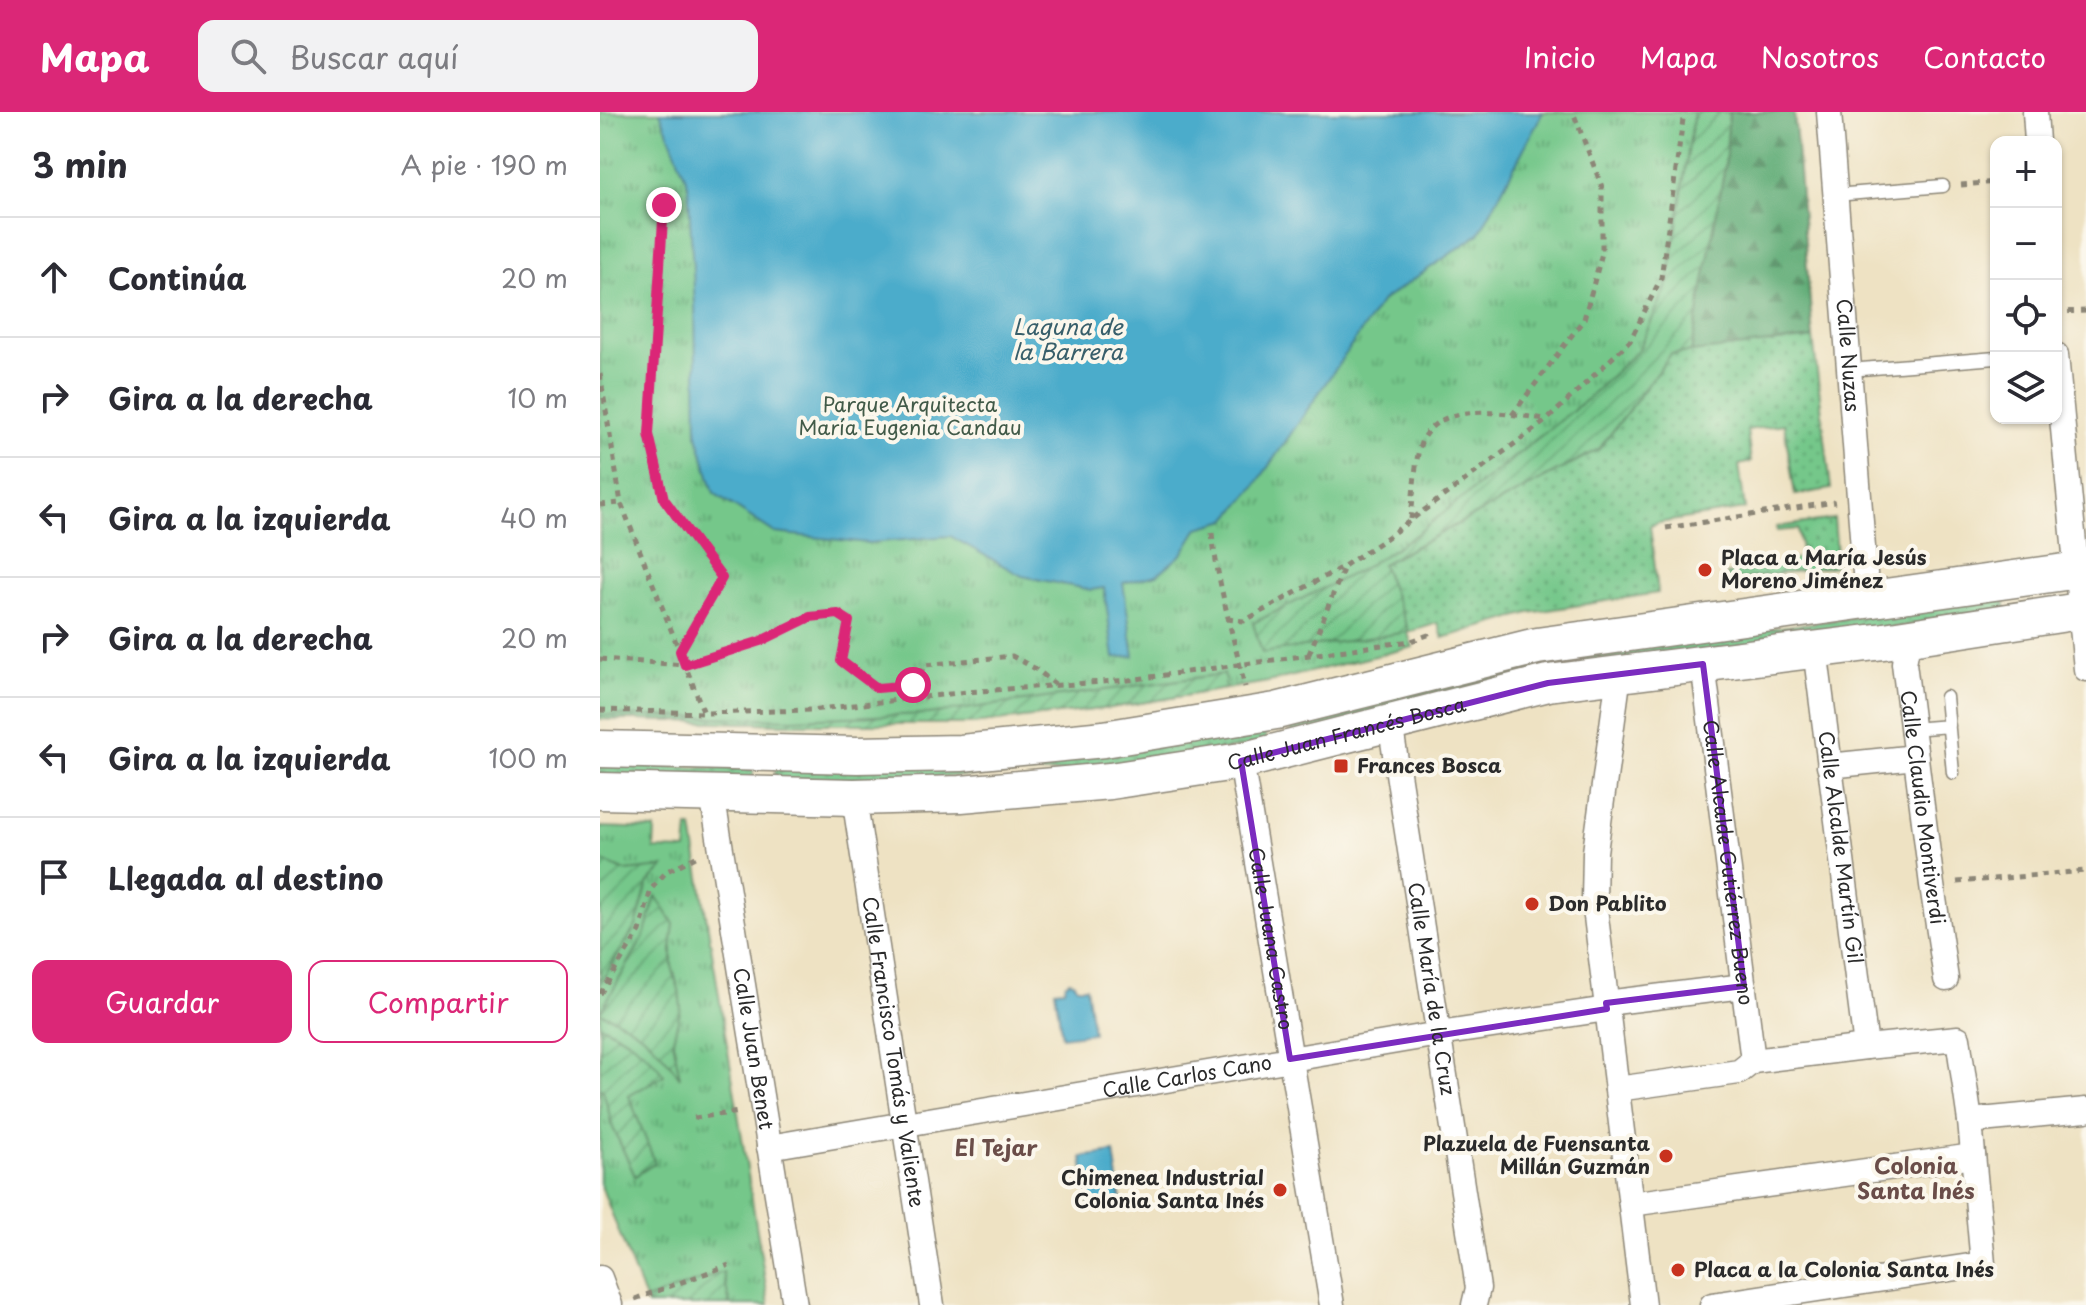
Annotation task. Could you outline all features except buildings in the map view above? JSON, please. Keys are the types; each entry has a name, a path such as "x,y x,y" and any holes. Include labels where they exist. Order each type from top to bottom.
{"main road":[{"name":"Calle Juan Francés Bosca","path":"600,749 857,755 961,753 1104,739 1276,711 1537,646 2081,570"},
{"name":"Calle Juan Francés Bosca","path":"600,791 854,797 961,794 1110,781 1241,761 1548,683 1909,637 2083,611"}],"street":[{"name":"Calle Nuzas","path":"1829,112 1867,599"},
{"path":"2035,112 2037,136"},
{"path":"2062,407 2081,570 2086,669"},
{"name":"Calle Claudio Montiverdi","path":"1909,637 1904,663 1946,979"},
{"name":"Calle Alcalde Martín Gil","path":"1815,649 1866,1047"},
{"name":"Calle Alcalde Gutiérrez Bueno","path":"1703,664 1753,1061"},
{"path":"1619,674 1595,852 1594,900 1643,1305"},
{"name":"Calle María de la Cruz","path":"1390,722 1478,1288 1474,1305"},
{"path":"1829,766 1916,757"},
{"name":"Calle Juana Castro","path":"1241,761 1332,1305"},
{"name":"Calle Juan Benet","path":"712,794 795,1305"},
{"name":"Calle Francisco Tomás y Valiente","path":"854,797 932,1305"},
{"name":"Calle Carlos Cano","path":"769,1147 1606,1006 1744,986"},
{"path":"1617,1089 1739,1072 1753,1061 1958,1038 1970,1121 1983,1264 1712,1305"},
{"path":"1970,1121 2086,1110"},
{"path":"1631,1204 1973,1156"},
{"path":"600,1278 610,1305"}],"lane":[{"path":"1835,195 1943,186"},
{"path":"1849,370 1990,358"},
{"path":"1946,697 1953,773"},
{"path":"1912,729 1949,726"}],"path":[{"path":"1512,415 1584,319 1602,253 1602,187 1573,112"},
{"path":"1227,619 1244,621 1344,566 1547,420 1630,341 1661,278 1684,112"},
{"path":"1943,186 1990,182"},
{"path":"664,205 649,434 664,499 722,578 680,651"},
{"path":"2062,312 2086,311"},
{"path":"600,374 621,503 704,713"},
{"path":"1411,519 1422,439 1438,421 1464,413 1547,420"},
{"path":"1666,528 1859,500"},
{"path":"600,505 621,503"},
{"path":"1212,533 1215,563 1240,664"},
{"path":"1309,654 1344,566"},
{"path":"600,659 685,665 761,641 810,617 838,614 849,621 841,661 877,688 913,685 925,665 1012,656 1036,669 1055,685"},
{"path":"600,710 704,713 811,710 967,692 1129,680 1411,641 1428,635 1439,670"},
{"path":"600,994 640,931 651,889 667,871 702,854"},
{"path":"1932,885 2086,871"},
{"path":"694,1118 744,1111"},
{"path":"635,1299 729,1265"}],"highlighted area":[{"path":"1703,664 1744,986 1606,1003 1607,1009 1290,1059 1241,761 1548,683"}],"green space":[{"name":"Parque Arquitecta María Eugenia Candau","path":"600,112 1729,112 1725,166 1691,352 1671,354 1599,449 1382,564 1413,647 1268,682 1110,708 971,724 792,724 600,719"},
{"path":"1694,112 1729,112 1725,166 1691,352 1671,354 1599,449 1382,564 1409,632 1262,653 1253,623 1364,568 1418,533 1587,399 1639,349 1668,284"},
{"path":"1729,112 1794,112 1813,338 1691,352 1725,166"},
{"path":"1813,338 1831,489 1795,495 1784,424 1747,430 1751,462 1739,465 1745,509 1650,526 1658,593 1529,613 1443,638 1438,623 1409,632 1382,564 1599,449 1671,353"},
{"path":"1834,519 1837,555 1834,566 1728,581 1727,574 1781,566 1781,561 1802,558 1798,529 1777,531 1776,527"},
{"path":"2004,598 2006,613 1583,667 1581,653"},
{"path":"1554,657 1556,671 1293,737 1290,724"},
{"path":"1224,674 1226,689 1110,708 971,724 792,724 600,719 600,715 792,719 928,714"},
{"path":"1264,729 1267,743 1089,771 776,783 775,770"},
{"path":"600,765 753,769 753,783 600,778"},
{"path":"600,827 655,829 654,849 686,850 688,828 692,828 769,1305 647,1305 600,1183"},
{"path":"600,860 625,871 664,867 648,883 636,926 600,983"},
{"path":"656,896 674,924 672,966 681,1008 673,1040 680,1078 646,1038 600,1013 644,936"},
{"path":"600,1025 635,1046 664,1075 629,1096 655,1163 635,1176 613,1128 603,1090 600,1089"},
{"path":"723,1272 730,1305 647,1305 645,1300"}],"water":[{"name":"Laguna de la Barrera","path":"660,112 1543,112 1479,234 1382,301 1253,489 1227,520 1198,528 1182,554 1157,575 1123,583 1134,656 1114,658 1104,588 1091,590 1022,576 950,536 868,543 775,533 714,493 697,435 695,306 688,184"},
{"path":"1069,981 1077,987 1086,987 1093,1033 1062,1037 1055,990 1064,989"},
{"path":"1114,1152 1121,1201 1113,1202 1107,1210 1100,1204 1089,1205 1082,1157"}],"place":[{"name":"Placa a María Jesús Moreno Jiménez","path":"1705,570"},
{"name":"Frances Bosca","path":"1341,766"},
{"name":"Don Pablito","path":"1532,904"},
{"name":"Plazuela de Fuensanta Millán Guzmán","path":"1666,1156"},
{"name":"Chimenea Industrial Colonia Santa Inés","path":"1280,1190"},
{"name":"Placa a la Colonia Santa Inés","path":"1678,1270"}],"district":[{"name":"El Tejar","path":"996,1148"},
{"name":"Colonia Santa Inés","path":"1916,1178"}],"route":[{"path":"664,205 649,434 664,499 722,578 680,651 685,665 761,641 810,617 838,614 849,621 841,661 877,688 913,685"}]}
